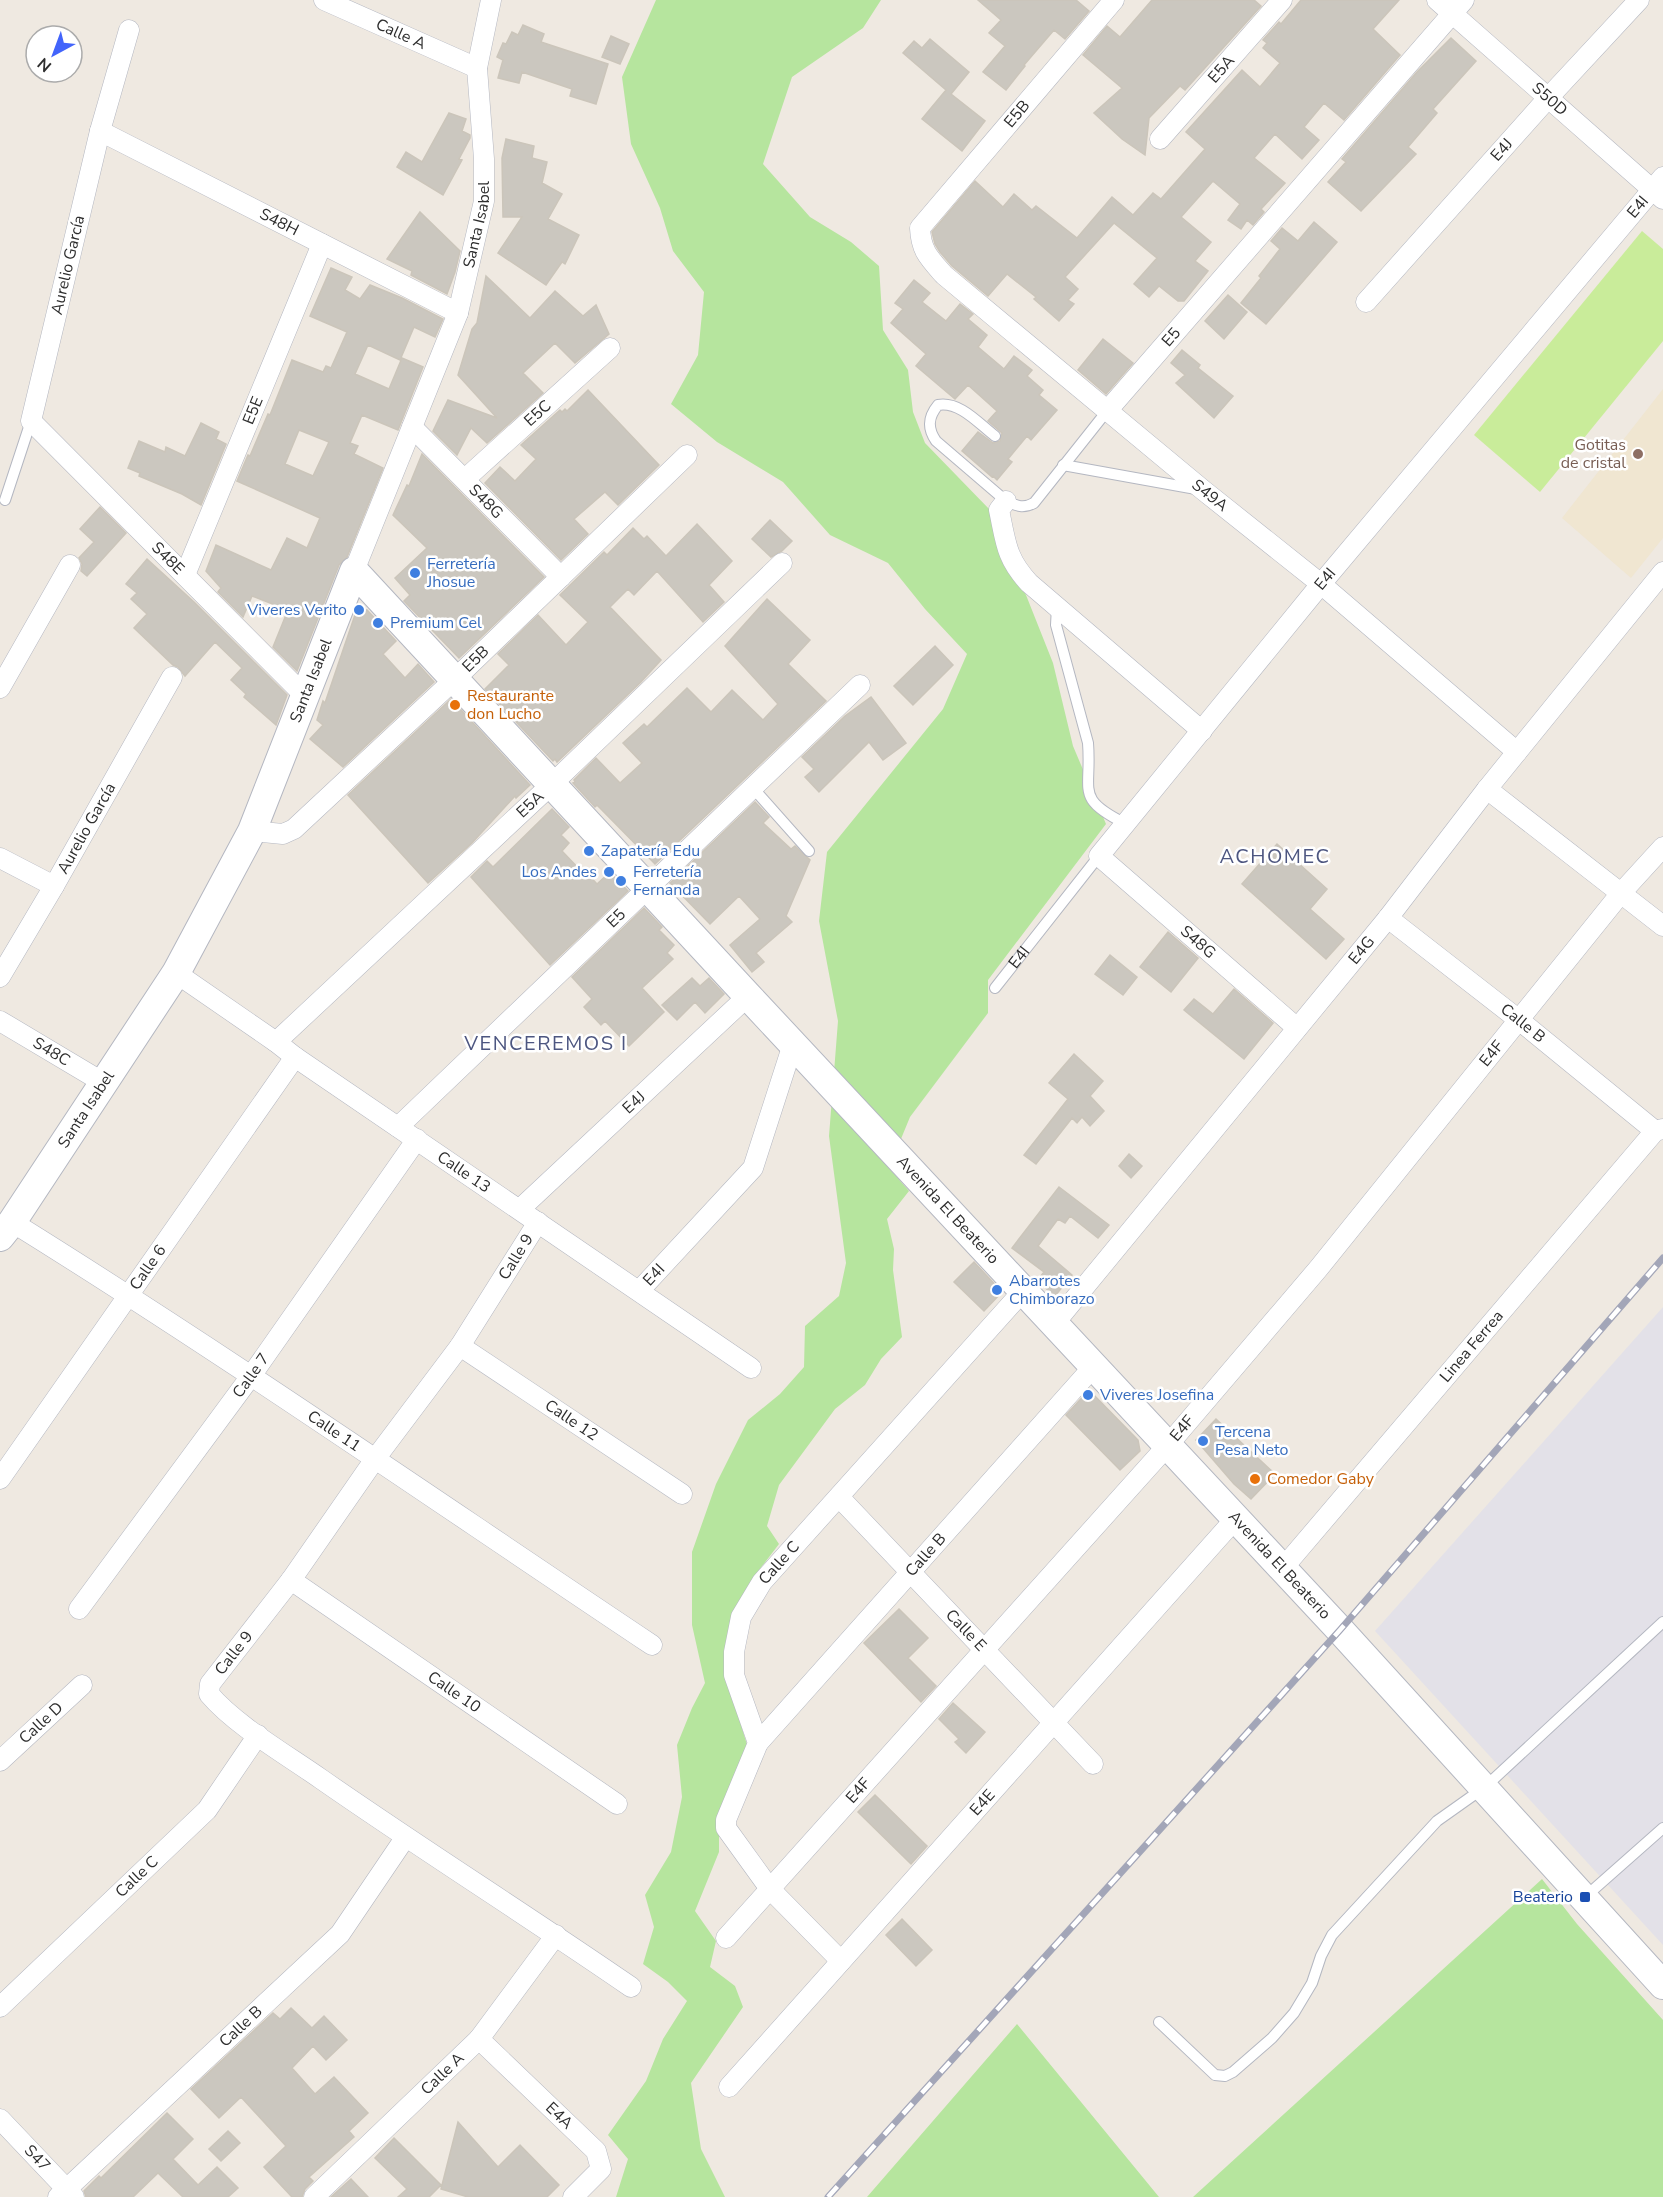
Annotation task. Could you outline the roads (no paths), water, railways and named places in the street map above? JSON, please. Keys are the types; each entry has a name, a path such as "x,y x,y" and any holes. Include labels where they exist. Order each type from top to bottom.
{"street":[{"name":"Calle A","path":"324,0 477,68"},
{"name":"Santa Isabel","path":"6,1229 176,973 252,831 458,313 484,201 484,159 477,68 491,0"},
{"name":"E5B","path":"920,228 1114,0"},
{"name":"E5A","path":"1160,139 1282,0"},
{"name":"S50D","path":"1437,0 1458,7 1548,98 1660,188"},
{"name":"E4J","path":"1366,302 1639,0"},
{"name":"E5","path":"1107,411 1458,7"},
{"name":"Aurelio García","path":"30,421 100,131 129,30"},
{"name":"S48H","path":"100,131 458,313"},
{"name":"E4I","path":"1100,856 1321,584 1660,188"},
{"name":"S49A","path":"920,228 921,245 928,258 944,275 1203,490 1321,584 1517,752"},
{"name":"E5E","path":"185,575 322,244"},
{"name":"E5C","path":"465,479 610,348"},
{"name":"S48E","path":"30,421 306,697"},
{"name":"S48G","path":"412,427 561,577"},
{"name":"E5B","path":"252,831 283,834 294,829 455,680 687,455"},
{"path":"1006,501 999,510 1007,550 1014,567 1029,583 1202,731"},
{"name":"E5A","path":"276,1042 552,784 782,563"},
{"path":"0,688 70,565"},
{"name":"Avenida El Beaterio","path":"354,571 831,1086 1283,1568 1663,1985"},
{"name":"E4G","path":"1054,1324 1388,918 1487,789 1663,572"},
{"name":"Aurelio García","path":"0,977 172,677"},
{"name":"E5","path":"398,1127 860,686"},
{"path":"1487,789 1663,926"},
{"name":"E4F","path":"726,1938 1168,1445 1318,1269 1622,893 1663,847"},
{"name":"S48G","path":"1100,856 1297,1028"},
{"path":"0,858 54,886"},
{"name":"Calle B","path":"1388,918 1659,1130"},
{"name":"Calle 13","path":"176,973 295,1057 751,1368"},
{"name":"E4J","path":"520,1209 748,996"},
{"name":"S48C","path":"0,1021 104,1083"},
{"name":"E4I","path":"639,1291 753,1168 793,1044"},
{"name":"Calle 6","path":"0,1479 295,1057"},
{"name":"Linea Ferrea","path":"1283,1568 1659,1130"},
{"name":"Calle 7","path":"79,1609 251,1376 417,1139"},
{"name":"Calle 9","path":"538,1222 460,1346 375,1460 291,1580 210,1684 209,1694 219,1706 258,1735 405,1838 556,1935 631,1987"},
{"name":"Calle 11","path":"6,1229 128,1294 652,1645"},
{"name":"Calle C","path":"758,1743 734,1675 734,1652 741,1617 762,1582 1023,1291"},
{"name":"Calle 12","path":"460,1346 682,1494"},
{"name":"Calle B","path":"758,1743 1094,1366"},
{"name":"Calle E","path":"839,1497 1093,1764"},
{"name":"E4E","path":"729,2087 1236,1518"},
{"name":"Calle 10","path":"291,1580 617,1804"},
{"name":"Calle D","path":"0,1761 82,1685"},
{"name":"Calle C","path":"0,2007 207,1810 258,1735"},
{"path":"758,1743 726,1820 726,1828 770,1889 841,1961"},
{"name":"Calle B","path":"66,2194 340,1934 405,1838"},
{"name":"Calle A","path":"314,2197 479,2039 556,1935"},
{"name":"E4A","path":"479,2039 596,2151 601,2169 573,2197"},
{"name":"S47","path":"0,2119 66,2194"}],"lane":[{"path":"995,436 958,407 946,403 938,405 931,414 931,433 936,441 1006,501"},
{"name":"E5","path":"1006,501 1026,507 1034,503 1107,411"},
{"name":"Aurelio García","path":"5,500 30,421"},
{"path":"1063,465 1203,490"},
{"path":"1057,607 1056,625 1088,743 1087,789 1094,805 1126,824"},
{"path":"753,788 809,851"},
{"name":"E4I","path":"995,988 1100,856"},
{"path":"1159,2022 1215,2075 1225,2076 1233,2072 1272,2037 1294,2013 1312,1983 1321,1956 1332,1935 1437,1821 1485,1788 1663,1622"},
{"path":"1585,1897 1663,1828"}],"railway":[{"path":"828,2197 1340,1630 1663,1258"}],"place":[{"name":"Gotitas de cristal","path":"1638,454"},
{"name":"Ferretería Jhosue","path":"415,573"},
{"name":"Viveres Verito","path":"359,610"},
{"name":"Premium Cel","path":"378,623"},
{"name":"Restaurante don Lucho","path":"455,705"},
{"name":"Zapatería Edu","path":"589,851"},
{"name":"Los Andes","path":"609,872"},
{"name":"Ferretería Fernanda","path":"621,881"},
{"name":"Abarrotes Chimborazo","path":"997,1290"},
{"name":"Viveres Josefina","path":"1088,1395"},
{"name":"Tercena Pesa Neto","path":"1203,1441"},
{"name":"Comedor Gaby","path":"1255,1479"},
{"name":"Beaterio","path":"1585,1897"}],"district":[{"name":"ACHOMEC","path":"1275,856"},
{"name":"VENCEREMOS I","path":"546,1043"}]}
